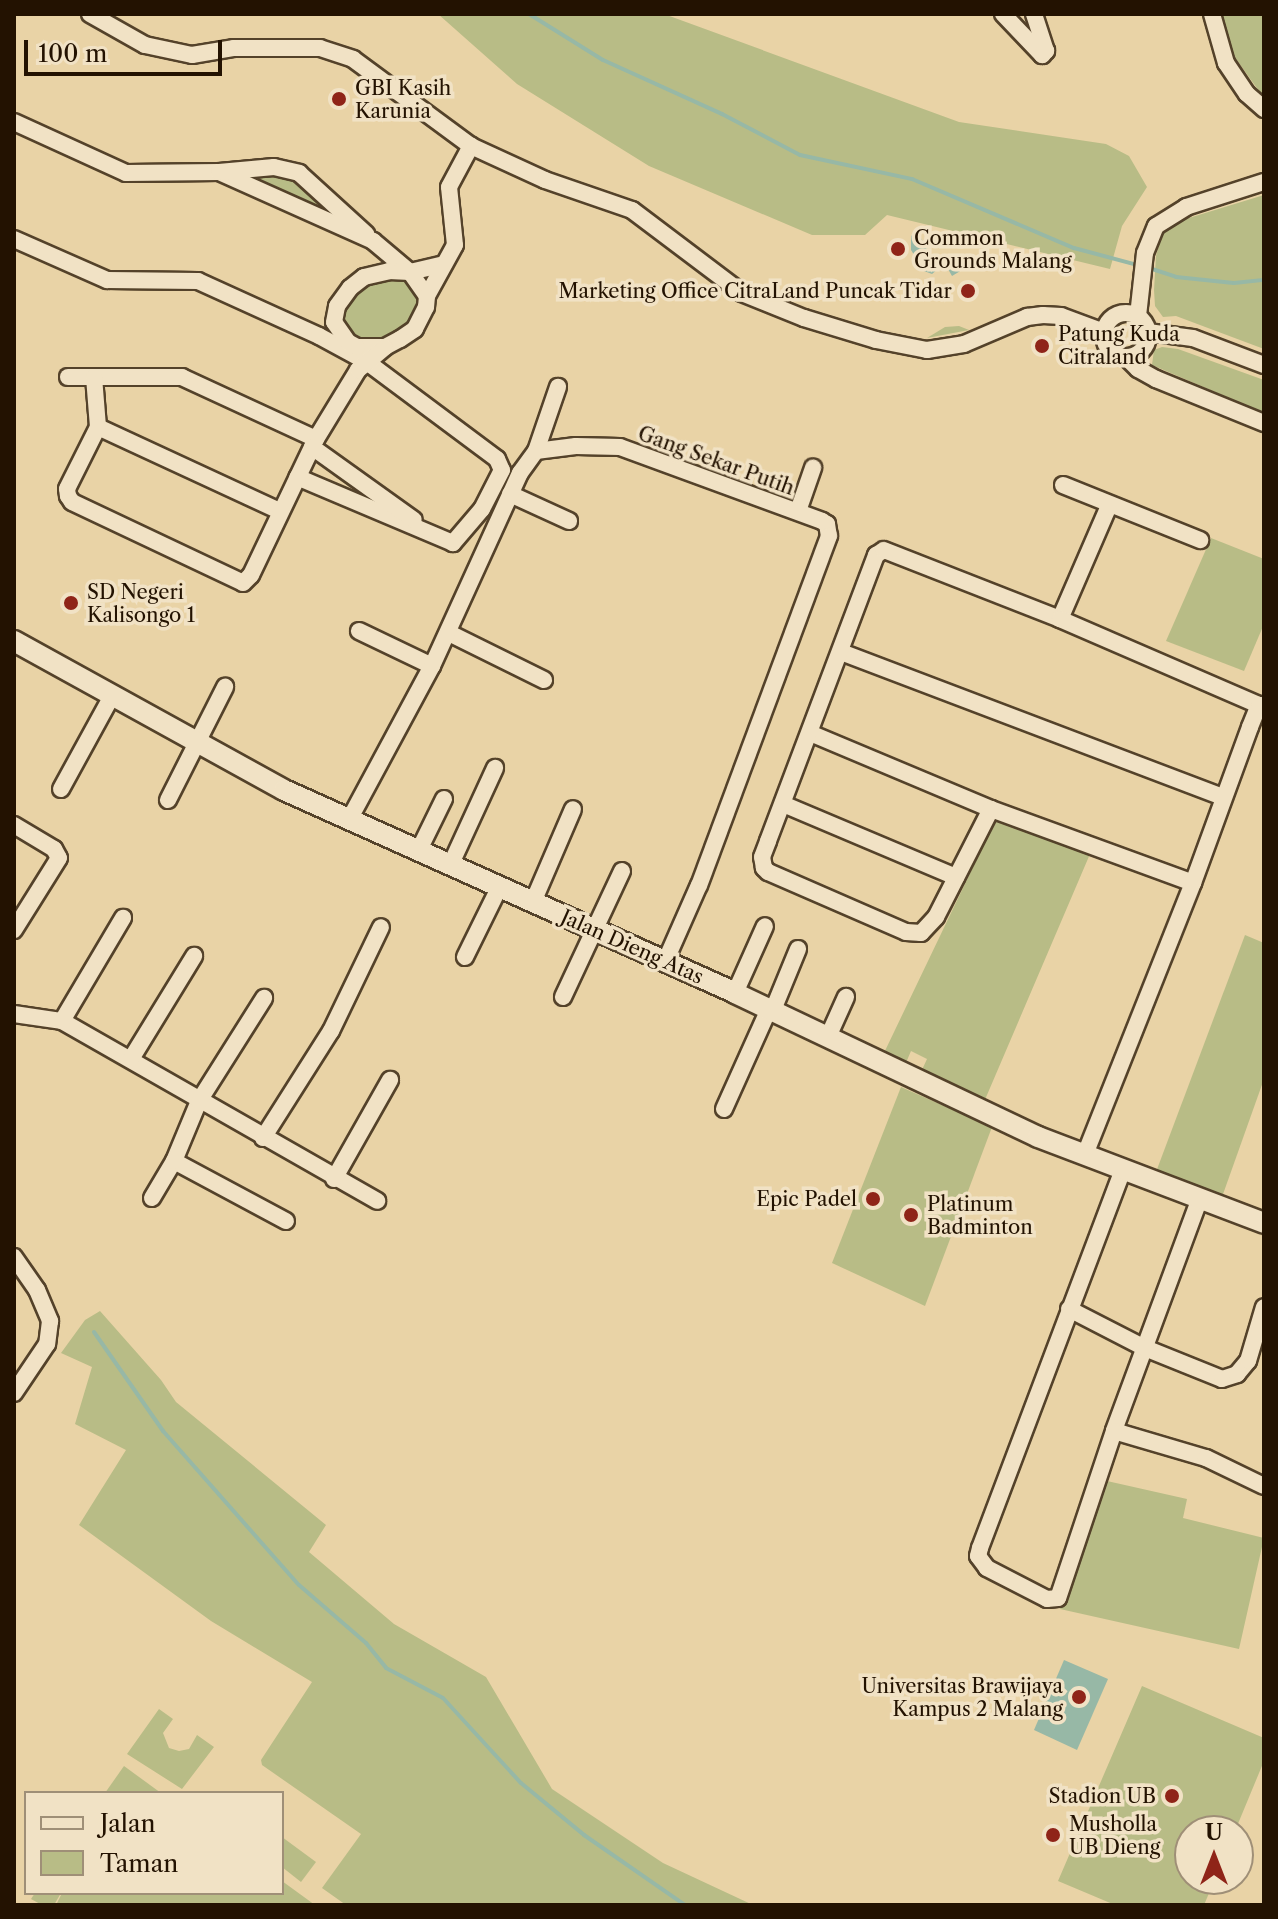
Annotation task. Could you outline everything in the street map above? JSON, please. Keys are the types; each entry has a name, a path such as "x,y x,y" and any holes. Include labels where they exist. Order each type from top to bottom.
{"street":[{"path":"90,14 145,45 192,55 234,48 320,48 353,59 471,146 532,175 632,210 759,302 876,340 909,348 943,348 1043,315 1061,316 1104,332"},
{"path":"1003,14 1042,55 1046,51 1034,14"},
{"path":"1212,14 1226,63 1247,94 1264,109"},
{"path":"14,122 126,173 219,172 274,167 299,173 410,272 427,296"},
{"path":"356,357 385,347 415,329 426,307 427,296 455,245 449,187 471,146"},
{"path":"219,172 376,243"},
{"path":"1126,357 1143,350 1148,332 1138,316 1149,237 1166,217 1264,182"},
{"path":"14,239 107,280 198,281 319,336 356,357 501,463 502,470 482,509 459,541 448,543 297,477"},
{"path":"319,336 334,322 343,296 373,274 379,265 376,243"},
{"path":"373,274 410,272 444,264"},
{"path":"1138,316 1120,314 1109,321 1104,332 1109,350 1126,357 1156,379 1264,423"},
{"path":"334,322 356,357"},
{"path":"1148,332 1193,338 1264,365"},
{"path":"94,377 98,427 67,489 72,502 243,583 251,575 356,357 366,349 385,347"},
{"path":"68,377 182,377 314,443 441,539"},
{"path":"349,820 449,633 475,565 510,494 536,451 558,387"},
{"path":"98,427 280,511"},
{"name":"Gang Sekar Putih","path":"536,451 576,446 620,447 827,524 829,536 699,885 665,962"},
{"path":"798,511 813,468"},
{"path":"1063,485 1200,540"},
{"path":"510,494 569,521"},
{"path":"1060,619 1109,506"},
{"path":"991,809 926,932 906,932 768,872 762,857 876,555 884,550 1060,619 1262,706 1223,797 1193,883 1085,1155"},
{"path":"359,631 432,666"},
{"path":"449,633 544,680"},
{"name":"Jalan Dieng Atas","path":"14,641 196,744 349,820 735,993 904,1075 1085,1155 1264,1223"},
{"path":"841,652 1223,797"},
{"path":"168,800 225,687"},
{"path":"61,789 112,696"},
{"path":"810,733 991,809 1193,883"},
{"path":"450,866 495,768"},
{"path":"418,852 444,799"},
{"path":"783,804 956,877"},
{"path":"533,902 573,809"},
{"path":"14,825 54,849 59,858 17,919"},
{"path":"563,997 622,871"},
{"path":"465,957 499,888"},
{"path":"62,1021 123,918"},
{"path":"735,993 765,926"},
{"path":"263,1138 331,1031 381,927"},
{"path":"724,1109 798,949"},
{"path":"131,1059 194,956"},
{"path":"828,1037 846,997"},
{"path":"152,1198 174,1161 199,1101 264,998"},
{"path":"14,1014 62,1021 377,1201"},
{"path":"334,1179 390,1080"},
{"path":"174,1161 286,1221"},
{"path":"1123,1170 978,1556 987,1568 1047,1599 1058,1598 1114,1431 1200,1198"},
{"path":"14,1257 47,1311 50,1334 47,1344 14,1393"},
{"path":"1069,1309 1145,1348 1222,1379 1230,1378 1248,1361 1264,1307"},
{"path":"1114,1431 1206,1458 1264,1486"}],"green space":[{"path":"438,14 664,14 959,122 1106,144 1129,156 1147,187 1122,226 1110,269 887,215 865,235 812,235 649,166 517,84"},
{"path":"1221,14 1264,14 1264,98 1231,52"},
{"path":"269,172 297,179 335,216 246,179 248,174"},
{"path":"1264,195 1264,349 1176,316 1163,317 1155,306 1154,290 1156,256 1162,234 1179,221"},
{"path":"378,279 405,279 420,299 419,306 409,324 390,337 358,341 342,326 342,314 352,295"},
{"path":"959,326 969,330 927,338 945,327"},
{"path":"1162,347 1178,349 1264,380 1264,413 1152,365 1154,350"},
{"path":"1211,538 1264,559 1264,624 1244,671 1166,641"},
{"path":"996,819 1090,854 984,1102 921,1072 927,1059 911,1051 905,1065 883,1055"},
{"path":"1245,935 1264,943 1264,1079 1222,1197 1156,1172"},
{"path":"901,1087 992,1127 925,1306 832,1263"},
{"path":"100,1311 161,1380 176,1402 326,1525 309,1552 394,1624 486,1677 552,1789 663,1863 753,1905 346,1905 322,1888 361,1834 262,1765 261,1760 312,1682 211,1621 79,1525 126,1450 75,1424 92,1367 61,1353 85,1320"},
{"path":"1107,1481 1187,1499 1183,1518 1264,1538 1239,1649 1060,1609"},
{"name":"Stadion UB","path":"1142,1686 1264,1738 1264,1761 1242,1815 1174,1815 1174,1895 1208,1895 1204,1905 1115,1905 1058,1881"},
{"path":"159,1709 173,1719 163,1733 169,1748 179,1751 189,1749 197,1735 214,1747 182,1789 127,1754"},
{"path":"124,1766 158,1791 106,1791"},
{"path":"284,1838 316,1862 301,1882 284,1869"},
{"path":"284,1882 315,1905 56,1905 61,1895 284,1895"},
{"path":"34,1895 60,1895 54,1905 42,1905 31,1899"}],"shaded area":[{"path":"917,232 934,259 965,257 962,270 952,276 948,269 938,269 932,274 924,271 911,250 911,236"},
{"path":"1064,1660 1108,1679 1077,1750 1034,1730"}],"waterway":[{"path":"529,14 603,60 722,114 800,155 912,179 1074,248 1141,266"},
{"path":"1149,268 1176,277 1234,283 1264,280"},
{"path":"94,1332 163,1431 299,1585 366,1643 386,1668 443,1698 521,1783 584,1835 685,1905"}],"place":[{"name":"GBI Kasih Karunia","path":"339,99"},
{"name":"Common Grounds Malang","path":"898,249"},
{"name":"Marketing Office CitraLand Puncak Tidar","path":"968,291"},
{"name":"Patung Kuda Citraland","path":"1042,346"},
{"name":"SD Negeri Kalisongo 1","path":"71,603"},
{"name":"Epic Padel","path":"873,1199"},
{"name":"Platinum Badminton","path":"911,1215"},
{"name":"Universitas Brawijaya Kampus 2 Malang","path":"1079,1697"},
{"name":"Stadion UB","path":"1172,1796"},
{"name":"Musholla UB Dieng","path":"1053,1835"}]}
